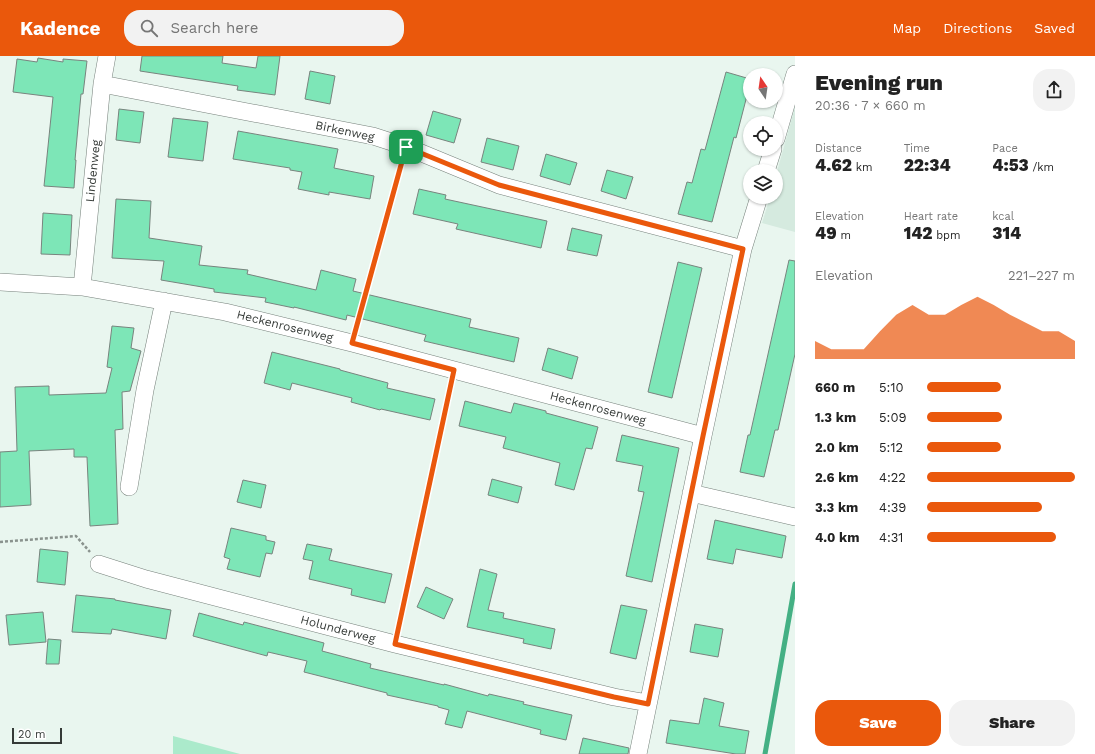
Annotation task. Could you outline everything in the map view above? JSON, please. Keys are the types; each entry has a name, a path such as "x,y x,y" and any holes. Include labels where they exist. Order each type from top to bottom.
{"street":[{"name":"Lindenweg","path":"82,287 102,84 107,56"},
{"path":"783,116 795,74"},
{"name":"Birkenweg","path":"102,84 374,136 406,147 499,185 743,249"},
{"path":"638,754 691,493 743,249 757,204"},
{"name":"Heckenrosenweg","path":"0,282 82,287 225,312 352,343 703,436"},
{"path":"129,487 145,390 164,301"},
{"path":"691,493 795,517"},
{"name":"Holunderweg","path":"99,564 146,579 395,644 648,704"}],"path":[{"path":"352,343 406,147"},
{"path":"395,644 454,370"},
{"path":"0,542 76,536 99,564"}],"shaded area":[{"path":"795,107 795,232 762,223 768,204 783,204 783,164 779,164 781,156 783,156 783,150"}],"green space":[{"path":"173,736 240,754 173,754"}],"building":[{"path":"142,56 223,56 222,63 256,68 258,56 280,56 275,95 237,90 238,86 140,71"},
{"path":"38,58 63,62 63,59 87,61 83,94 81,94 74,188 44,186 53,97 13,92 17,59 37,62"},
{"path":"310,71 335,76 330,104 305,99"},
{"path":"726,72 743,77 744,108 736,138 734,137 712,222 678,214 687,182 692,183 701,149 705,150"},
{"path":"119,109 144,112 140,143 116,140"},
{"path":"433,111 461,119 454,143 426,135"},
{"path":"173,118 208,122 203,161 168,157"},
{"path":"238,131 338,149 334,168 374,176 370,199 329,192 329,195 298,189 302,172 290,170 290,168 233,159"},
{"path":"487,138 519,146 513,170 481,162"},
{"path":"546,154 577,163 570,185 540,176"},
{"path":"607,170 633,177 626,199 601,191"},
{"path":"419,189 446,195 445,199 547,221 541,248 456,229 458,224 413,214"},
{"path":"116,199 151,201 149,238 202,246 199,265 248,270 247,274 316,290 321,270 356,279 353,291 471,319 469,327 519,338 514,362 424,341 426,335 347,315 346,320 294,307 265,302 266,298 214,292 214,289 161,280 164,261 112,258"},
{"path":"43,213 72,215 70,255 41,254"},
{"path":"572,228 602,235 597,256 567,250"},
{"path":"789,260 795,261 795,354 778,430 775,430 764,477 740,472 748,435 750,435"},
{"path":"678,262 702,268 672,398 648,392"},
{"path":"112,326 134,328 131,348 141,351 130,391 122,392 123,429 115,430 118,524 90,526 87,457 74,457 74,449 29,451 31,505 0,507 0,452 17,451 15,387 49,386 49,395 106,393 112,368 107,367"},
{"path":"548,348 578,357 572,379 542,370"},
{"path":"272,352 388,383 387,388 435,399 430,420 380,410 351,402 352,398 292,383 290,390 264,383"},
{"path":"465,401 511,413 514,403 598,427 592,449 586,448 574,490 555,485 560,463 503,448 506,437 459,426"},
{"path":"622,435 679,448 652,582 626,576 644,492 638,491 643,466 616,461"},
{"path":"492,479 522,487 518,503 488,495"},
{"path":"243,480 266,485 261,508 237,502"},
{"path":"715,520 786,536 782,558 736,549 733,564 707,559"},
{"path":"231,528 266,536 266,540 275,542 272,554 266,553 260,577 227,569 230,559 224,557"},
{"path":"307,544 332,549 329,560 392,574 385,603 351,595 352,589 309,579 313,561 303,559"},
{"path":"40,549 68,552 65,585 37,582"},
{"path":"480,569 497,574 488,610 504,613 503,618 555,629 551,649 523,643 524,639 467,627"},
{"path":"426,587 453,599 444,619 417,607"},
{"path":"76,595 115,599 171,610 166,639 112,629 111,634 72,632"},
{"path":"621,605 647,610 636,659 610,653"},
{"path":"43,612 46,642 9,645 6,615"},
{"path":"199,613 243,625 244,622 324,643 322,651 371,664 370,668 444,684 488,696 489,694 524,702 523,704 572,715 566,740 540,734 541,730 467,711 462,728 445,724 449,710 438,706 387,695 387,693 304,672 307,661 268,652 267,656 193,636"},
{"path":"695,624 723,629 718,657 690,652"},
{"path":"48,639 61,640 59,664 46,664"},
{"path":"704,698 724,703 719,726 749,731 745,754 736,754 666,743 670,720 699,724"},
{"path":"583,738 629,748 628,754 579,754"}],"waterway":[{"path":"765,754 795,584"}],"route":[{"path":"406,147 499,185 743,249 648,704 395,644 454,370 352,343 406,147"}]}
